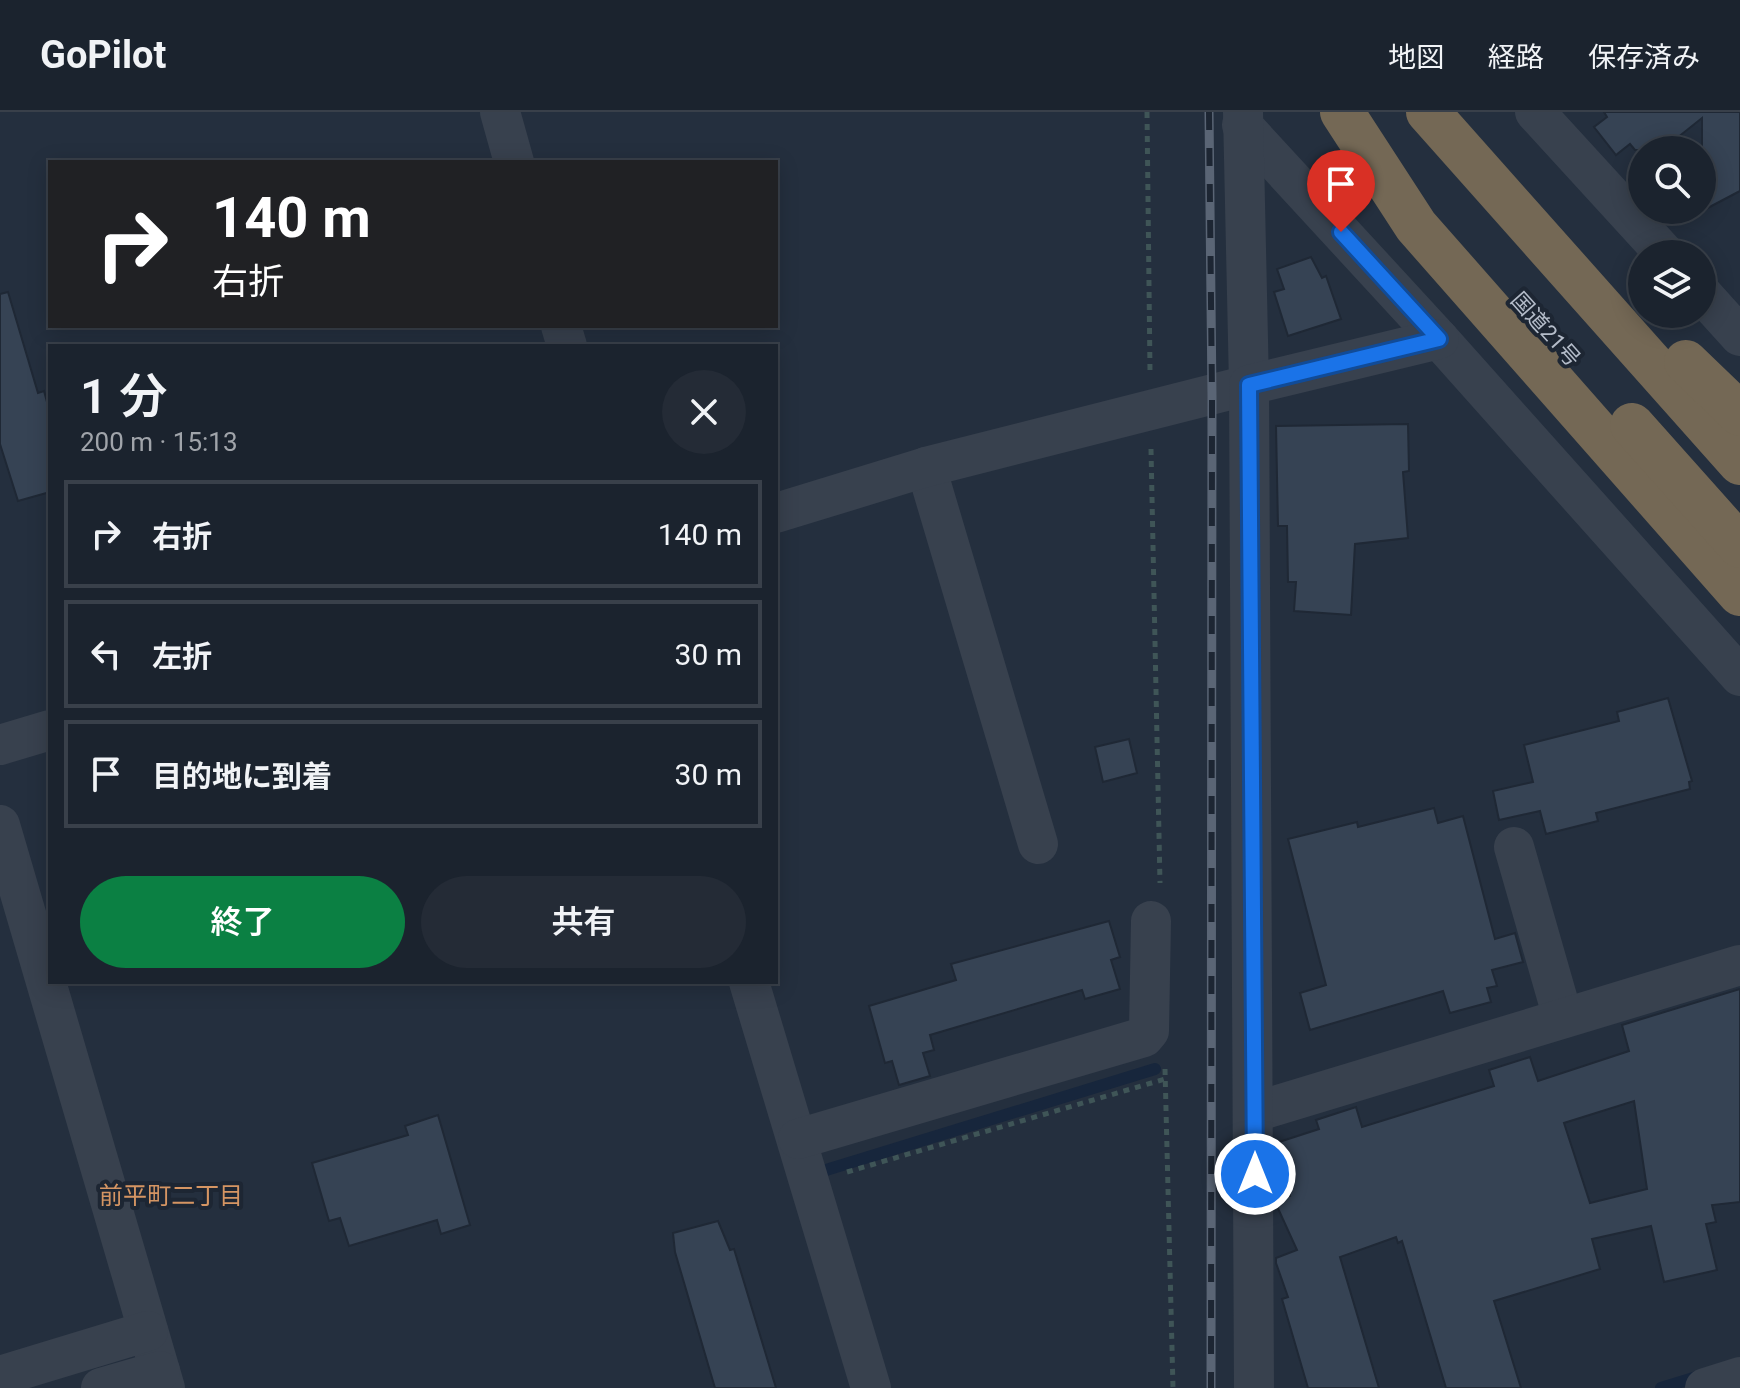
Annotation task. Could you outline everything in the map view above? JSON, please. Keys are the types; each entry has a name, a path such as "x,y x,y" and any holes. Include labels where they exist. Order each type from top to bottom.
{"highway":[{"path":"1342,112 1416,226 1740,594"},
{"name":"国道21号","path":"1351,112 1740,546"},
{"path":"1428,112 1740,414"},
{"path":"1428,112 1740,463"}],"street":[{"path":"500,112 513,160"},
{"path":"1535,112 1652,240"},
{"path":"1242,118 1740,676"},
{"path":"1242,118 1249,385 1254,1388"},
{"path":"1716,309 1740,336"},
{"path":"778,512 926,467 1439,339"},
{"path":"926,467 1038,844"},
{"path":"0,745 48,731"},
{"path":"0,825 162,1379 101,1388"},
{"path":"1514,847 1563,1018"},
{"path":"798,1139 1144,1037 1149,1031 1151,921"},
{"path":"1255,1112 1740,965"},
{"path":"750,984 812,1182 871,1388"},
{"path":"0,1376 148,1331"},
{"path":"1705,1388 1740,1377"}],"path":[{"path":"1147,112 1150,410"},
{"path":"812,1182 1165,1079"}],"building":[{"path":"1604,112 1740,112 1740,191 1716,204 1716,136 1702,136 1702,118 1680,136 1628,136 1628,146 1616,155 1594,127 1607,117"},
{"path":"1311,257 1322,278 1326,276 1341,319 1288,336 1274,292 1284,289 1277,269"},
{"path":"8,292 38,393 44,391 48,406 48,493 18,501 0,444 0,294"},
{"path":"1408,424 1409,471 1403,472 1408,538 1355,544 1351,615 1294,611 1296,582 1288,582 1287,526 1278,526 1276,426"},
{"path":"1668,698 1692,781 1689,782 1690,789 1596,813 1598,821 1546,834 1540,811 1499,820 1493,791 1533,782 1524,745 1619,721 1617,712"},
{"path":"1129,739 1137,773 1103,782 1095,747"},
{"path":"1434,808 1438,823 1463,816 1495,939 1515,933 1523,962 1492,970 1497,986 1487,988 1491,1002 1450,1013 1443,991 1310,1030 1300,993 1326,985 1288,839 1357,822 1358,827"},
{"path":"1109,921 1120,957 1111,960 1120,989 1085,999 1082,990 930,1035 934,1050 923,1053 930,1076 899,1085 892,1061 885,1063 869,1006 956,980 951,964"},
{"path":"1740,989 1740,1202 1712,1205 1716,1222 1706,1224 1717,1270 1664,1282 1651,1226 1592,1239 1600,1269 1494,1301 1521,1388 1446,1388 1402,1241 1398,1243 1396,1237 1340,1257 1379,1388 1308,1388 1282,1299 1288,1297 1276,1263 1276,1258 1297,1250 1276,1204 1276,1201 1290,1196 1279,1163 1285,1161 1279,1142 1319,1129 1316,1120 1356,1107 1362,1127 1494,1086 1489,1070 1530,1057 1538,1081 1629,1051 1622,1025","holes":["1634,1101 1647,1189 1590,1203 1564,1123"]},
{"path":"438,1115 470,1225 441,1234 437,1220 349,1246 340,1218 329,1221 312,1163 408,1135 405,1126"},
{"path":"718,1221 730,1250 734,1249 776,1388 715,1388 675,1252 673,1233"}],"waterway":[{"path":"826,1170 1155,1069"},
{"path":"1661,1388 1700,1376"}],"railway":[{"path":"1209,112 1212,396 1211,1388"}],"district":[{"name":"前平町二丁目","path":"171,1196"}],"route":[{"path":"1255,1174 1249,385 1439,339 1341,232"}]}
